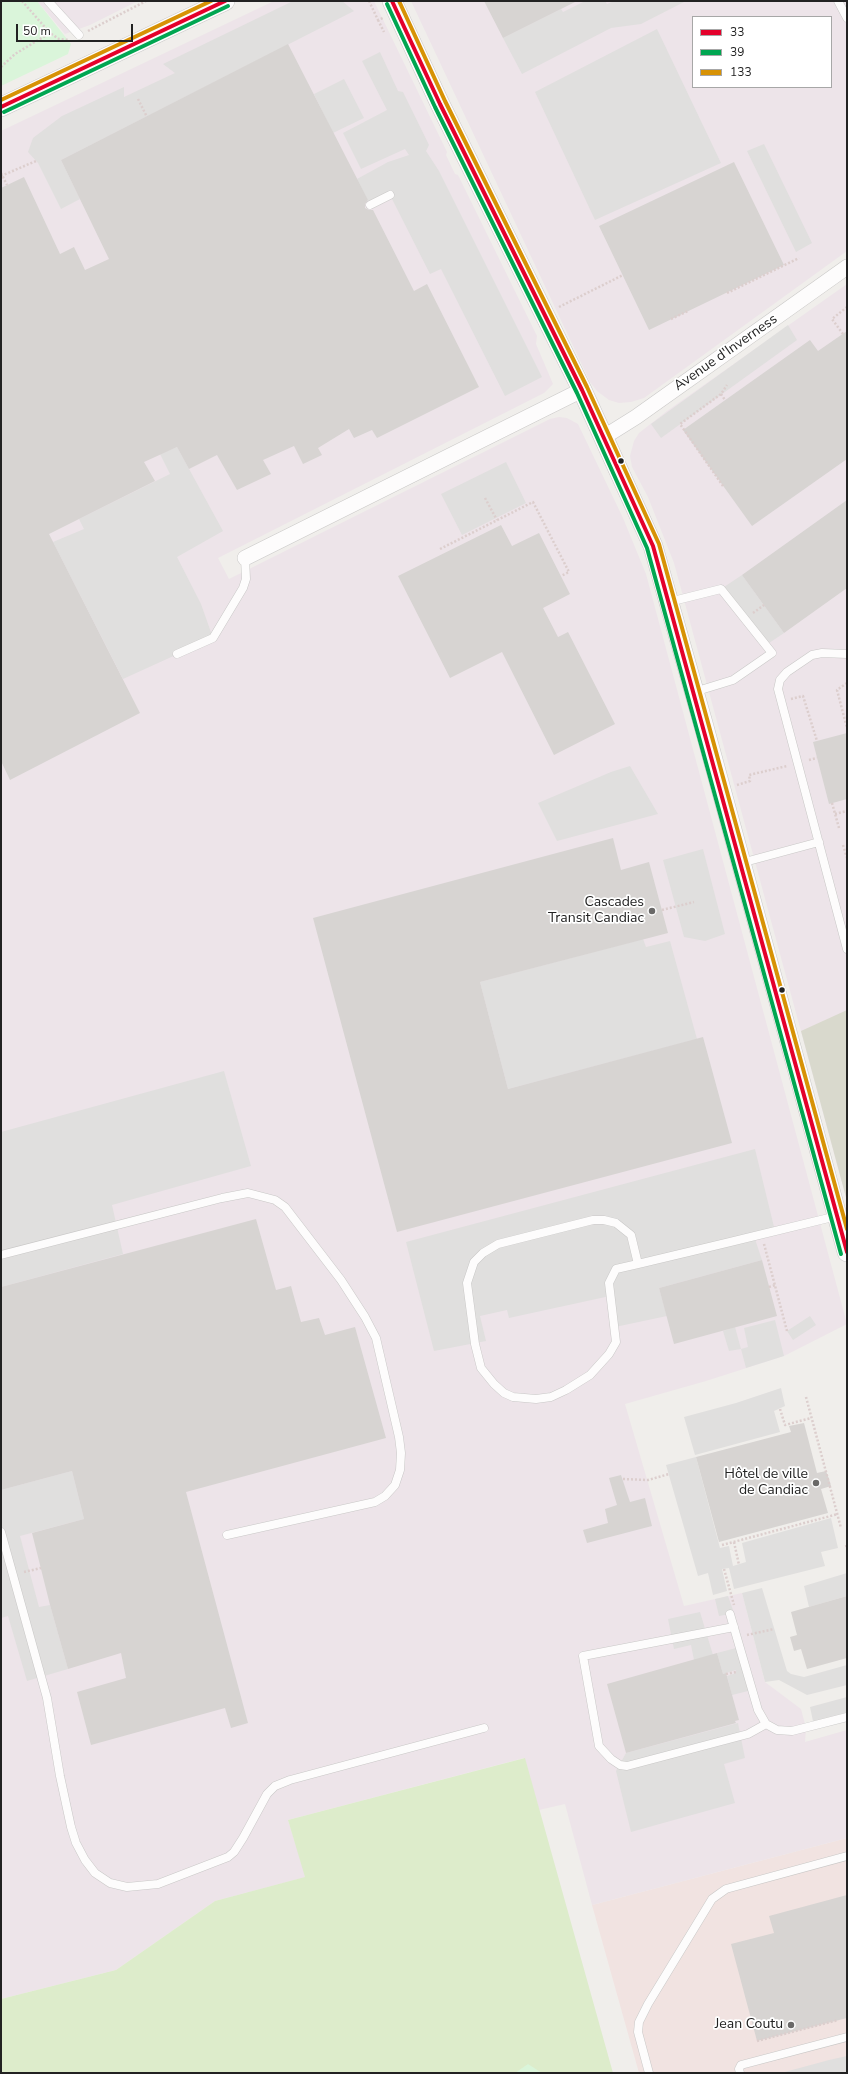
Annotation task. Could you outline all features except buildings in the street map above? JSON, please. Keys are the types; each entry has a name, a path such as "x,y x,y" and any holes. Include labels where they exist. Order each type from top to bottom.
{"street":[{"path":"1,107 225,1"},
{"path":"388,9 440,104 582,390 650,538 741,862 847,1252"},
{"name":"Avenue d'Inverness","path":"604,437 641,414 847,267"},
{"path":"245,558 582,390"}],"lane":[{"path":"48,1 79,36"},
{"path":"838,1 847,18"},
{"path":"370,205 390,195"},
{"path":"177,654 213,638 243,588 246,579 245,558"},
{"path":"669,602 721,589 772,653 733,680 694,692"},
{"path":"847,654 822,653 812,655 787,672 779,684 780,696 847,948"},
{"path":"741,862 819,842"},
{"path":"1,1255 222,1198 248,1193 275,1200 285,1207 340,1280 365,1317 376,1338 399,1437 401,1453 400,1470 395,1485 385,1496 375,1502 227,1535"},
{"path":"638,1264 631,1235 616,1222 604,1220 593,1220 498,1244 484,1253 474,1262 469,1271 467,1283 475,1344 481,1368 494,1384 504,1393 513,1397 536,1399 556,1395 590,1375 619,1345 609,1283 616,1269 638,1264 837,1216"},
{"path":"1,1532 47,1698 60,1776 71,1827 76,1843 84,1860 95,1873 110,1882 127,1887 158,1884 228,1856 234,1852 267,1794 275,1786 290,1780 484,1728"},
{"path":"730,1614 758,1710 766,1724 777,1730 792,1731 847,1717"},
{"path":"734,1627 583,1656 599,1746 620,1765 627,1766 748,1734 766,1724"},
{"path":"649,2073 638,2032 639,2022 648,2004 712,1899 726,1889 847,1856"},
{"path":"740,2073 739,2069 741,2065 847,2037"}],"path":[{"path":"22,1 50,33 59,39 70,40"},
{"path":"87,31 146,1"},
{"path":"369,1 384,32"},
{"path":"378,20 388,9"},
{"path":"1,67 14,54 50,33"},
{"path":"138,99 147,117"},
{"path":"7,185 1,175 36,161"},
{"path":"727,293 799,258"},
{"path":"556,308 623,275"},
{"path":"843,334 832,318 847,307"},
{"path":"671,319 688,311"},
{"path":"723,486 680,424 721,394 728,385"},
{"path":"721,394 725,400"},
{"path":"485,498 497,520"},
{"path":"440,549 533,502 569,572 561,576"},
{"path":"847,683 837,690 847,728"},
{"path":"803,696 817,741"},
{"path":"806,761 817,758"},
{"path":"736,786 750,781 749,775 788,766"},
{"path":"832,803 839,828"},
{"path":"835,814 847,811"},
{"path":"844,845 847,858"},
{"path":"662,910 694,902"},
{"path":"765,1248 787,1331"},
{"path":"770,1287 775,1285"},
{"path":"806,1397 841,1528"},
{"path":"780,1409 785,1425 811,1418"},
{"path":"623,1479 648,1480 669,1474"},
{"path":"722,1545 838,1514"},
{"path":"734,1542 739,1565"},
{"path":"846,1545 847,1550"},
{"path":"29,1571 41,1568"},
{"path":"724,1569 734,1606 730,1614"},
{"path":"737,1637 774,1629"},
{"path":"757,2041 838,2020"}],"shaded area":[{"path":"37,1 138,1 90,25 65,34"},
{"path":"274,1 374,1 447,152 446,155 455,174 458,175 537,336 536,344 553,384 544,393 218,558 229,579 550,419 559,417 567,418 578,424 623,518 646,574 847,1324 784,1356 706,1381 625,1404 684,1606 742,1593 765,1682 801,1709 806,1728 805,1742 847,1730 847,1838 592,1905 565,1804 539,1810 524,1758 288,1820 306,1877 215,1901 116,1970 1,1999 1,131"},
{"path":"293,1 342,1 354,11 61,160 80,199 61,209 38,163 28,152 33,138 62,116 124,87 124,97 175,73 163,64"},
{"path":"411,1 847,1 847,251 644,398 631,402 619,403 609,400 597,391 590,382"},
{"path":"585,1 605,1 607,4 614,1 686,1 641,24 611,28 522,74 503,38 561,9 563,12"},
{"path":"657,29 721,163 595,220 535,92"},
{"path":"380,52 398,91 403,92 429,145 426,151 439,171 542,377 505,396 441,269 430,274 390,195 370,205 357,179 388,162 409,155 405,149 361,169 343,133 387,110 362,61"},
{"path":"344,79 364,118 333,133 314,94"},
{"path":"764,144 812,243 796,252 747,151"},
{"path":"847,284 847,1201 674,563 648,497 632,467 630,456 634,441 639,433 667,411"},
{"path":"788,325 797,340 661,438 651,424"},
{"path":"177,447 223,531 177,557 201,604 213,638 123,679 53,542 84,529 79,519 170,474 160,454"},
{"path":"506,462 526,503 462,535 441,494"},
{"path":"742,575 784,633 766,645 721,589"},
{"path":"630,766 658,814 557,841 538,803 611,772"},
{"path":"703,849 725,934 705,941 684,937 663,860"},
{"path":"643,939 646,947 670,941 697,1039 508,1089 480,982"},
{"path":"847,1010 847,1201 801,1031"},
{"path":"224,1071 251,1166 112,1205 123,1254 1,1287 1,1132"},
{"path":"755,1149 775,1231 754,1236 762,1260 659,1288 667,1316 615,1327 610,1296 509,1318 507,1310 480,1316 486,1341 434,1351 406,1242"},
{"path":"810,1316 816,1325 793,1340 787,1331"},
{"path":"775,1320 784,1356 746,1368 741,1349 748,1347 744,1328"},
{"path":"735,1327 741,1349 729,1351 723,1331"},
{"path":"781,1388 785,1406 774,1411 780,1432 695,1455 684,1417 736,1403"},
{"path":"696,1457 720,1548 729,1546 733,1566 746,1562 742,1543 831,1518 838,1548 821,1552 825,1566 734,1589 729,1568 722,1569 727,1591 713,1595 708,1573 698,1576 666,1465"},
{"path":"72,1471 84,1519 20,1536 39,1607 50,1605 68,1669 27,1681 8,1616 1,1618 1,1490"},
{"path":"847,1573 847,1596 809,1607 804,1586"},
{"path":"762,1588 787,1671 791,1674 804,1677 847,1665 847,1685 807,1695 779,1680 765,1682 742,1593"},
{"path":"728,1596 733,1610 730,1614 719,1616 715,1599"},
{"path":"700,1612 713,1655 694,1660 691,1645 674,1649 668,1619"},
{"path":"740,1647 752,1690 732,1695 727,1676 736,1673 736,1670 723,1674 717,1653"},
{"path":"847,1697 847,1717 814,1726 810,1707"},
{"path":"738,1723 745,1758 724,1764 735,1803 631,1832 616,1771 626,1753"},
{"path":"847,1838 847,2073 639,2073 592,1905"},
{"path":"847,2056 847,2073 781,2073 829,2060"}],"green space":[{"path":"1,1 37,1 71,44 68,54 1,86"},
{"path":"525,1758 613,2073 1,2073 1,1999 116,1970 215,1901 305,1877 288,1820"},
{"path":"528,2064 542,2073 515,2073"}],"transit line":[{"name":"133","path":"1,100 211,1"},
{"name":"33","path":"1,107 225,1"},
{"name":"33","path":"392,1 440,104 582,390 653,546 847,1252"},
{"name":"133","path":"399,1 445,101 587,387 659,544 847,1229"},
{"name":"39","path":"387,4 435,107 577,393 647,548 841,1254"},
{"name":"39","path":"4,112 228,6"}],"place":[{"name":"Cascades Transit Candiac","path":"652,911"},
{"name":"Hôtel de ville de Candiac","path":"816,1483"},
{"name":"Jean Coutu","path":"791,2025"}]}
